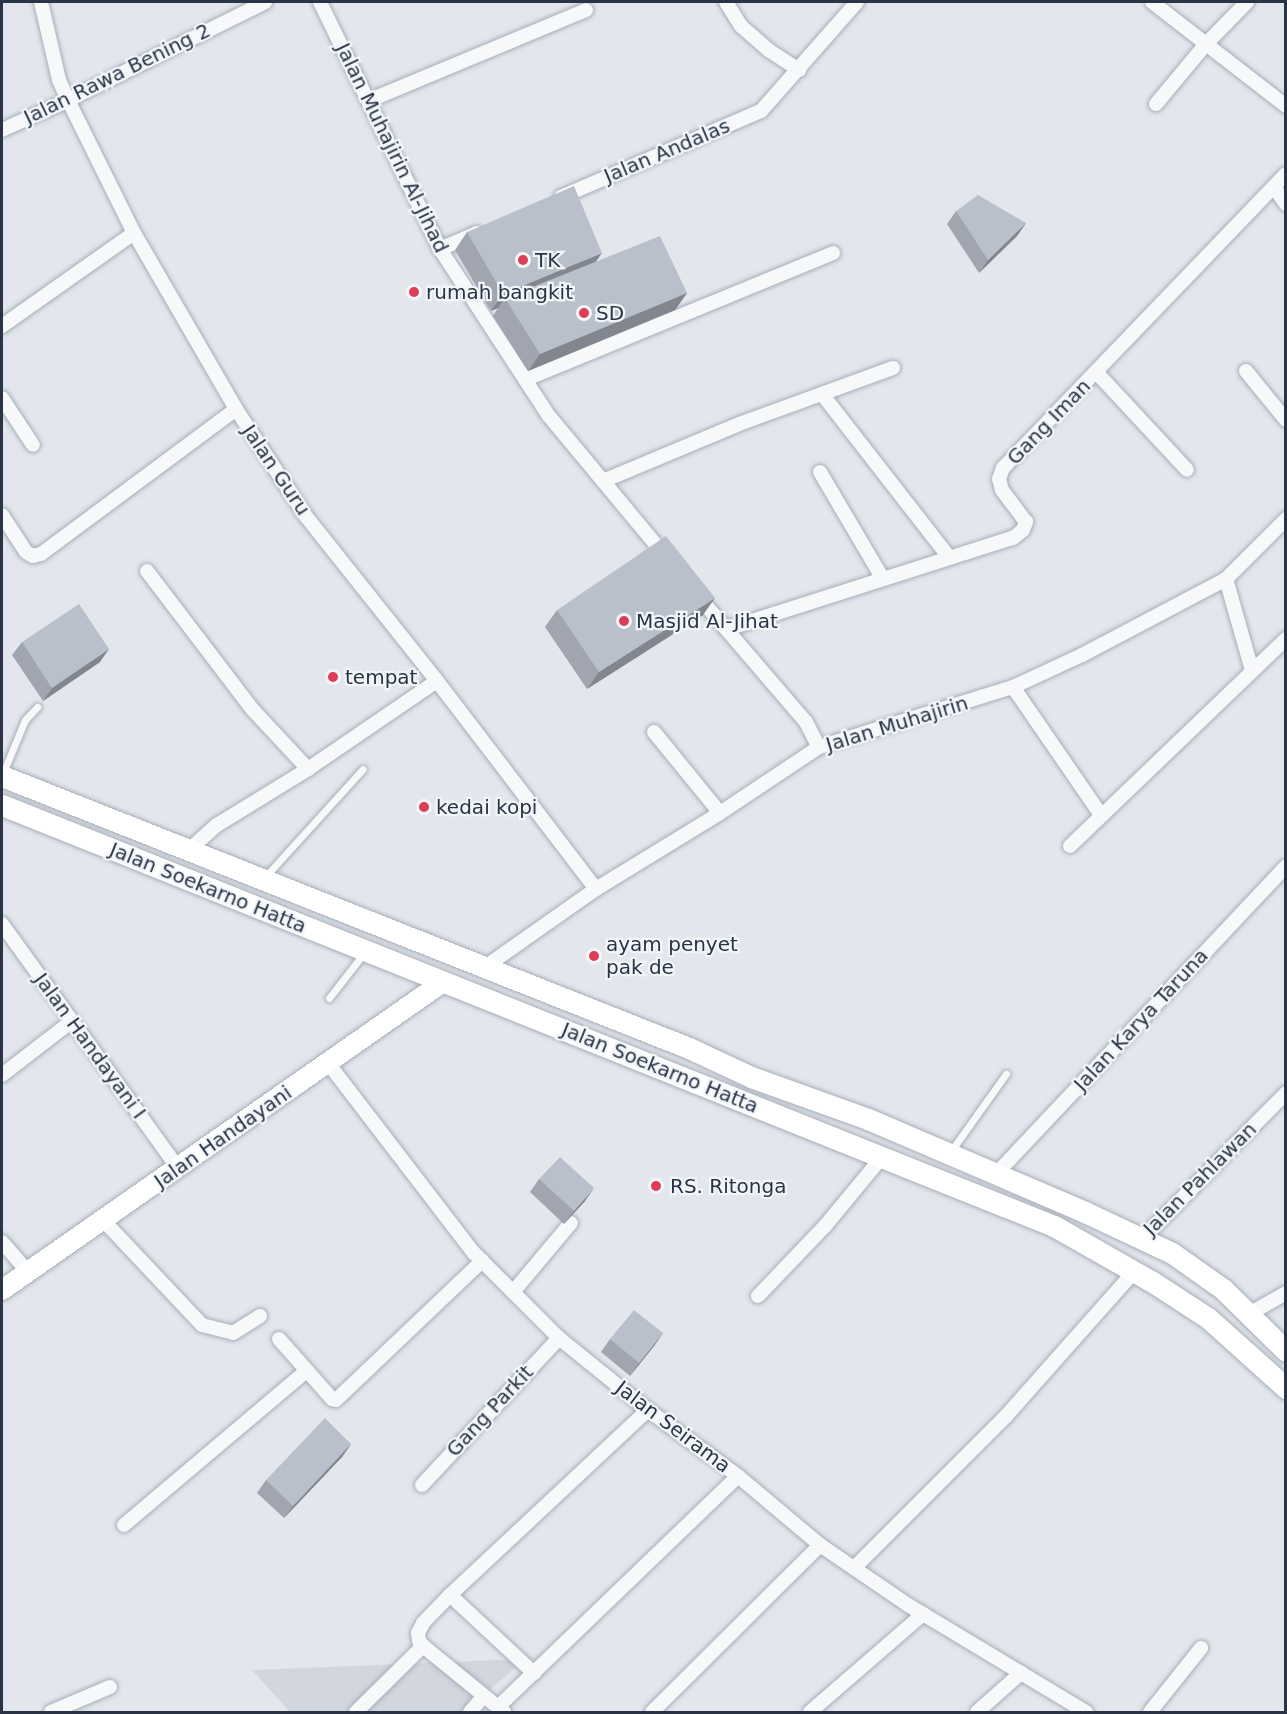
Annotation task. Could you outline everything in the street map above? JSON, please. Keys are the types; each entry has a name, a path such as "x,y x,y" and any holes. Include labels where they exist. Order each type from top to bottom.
{"main road":[{"name":"Jalan Soekarno Hatta","path":"2,775 689,1048 751,1077 868,1119 997,1173 1172,1253 1223,1289 1286,1351"},
{"name":"Jalan Soekarno Hatta","path":"2,805 1054,1226 1208,1318 1286,1388"},
{"path":"856,1146 868,1119"}],"street":[{"name":"Jalan Guru","path":"41,2 59,80 68,100 134,233 236,409 305,515 437,681 596,889"},
{"name":"Jalan Rawa Bening 2","path":"2,130 68,100 265,2"},
{"name":"Jalan Muhajirin Al-Jihad","path":"320,2 370,99 440,249 549,416 681,576 806,722 819,747"},
{"path":"726,2 741,26 770,51 799,69"},
{"name":"Jalan Andalas","path":"547,203 761,111 857,2"},
{"path":"1152,2 1286,106"},
{"path":"1156,104 1206,44 1246,2"},
{"path":"370,99 586,10"},
{"name":"Gang Iman","path":"727,629 1013,538 1023,530 1026,522 1002,490 999,479 1003,468 1097,373 1286,174"},
{"path":"1274,187 1286,204"},
{"path":"440,249 494,226"},
{"path":"2,326 134,233"},
{"path":"526,379 833,253"},
{"path":"603,481 739,424 893,368"},
{"path":"1246,371 1286,420"},
{"path":"1097,373 1187,470"},
{"path":"822,394 950,557"},
{"path":"2,398 33,445"},
{"path":"2,515 26,552 33,556 41,554 236,409"},
{"path":"820,472 884,579"},
{"name":"Jalan Muhajirin","path":"484,967 596,889 720,813 819,747 1013,687 1082,655 1226,579 1286,519"},
{"path":"147,571 253,710 308,769"},
{"path":"1226,579 1252,670"},
{"path":"1070,846 1286,639"},
{"path":"189,850 217,825 308,769 437,681"},
{"path":"1013,687 1101,815"},
{"path":"654,732 720,813"},
{"name":"Jalan Karya Taruna","path":"997,1173 1286,866"},
{"name":"Jalan Handayani I","path":"2,924 178,1168"},
{"name":"Jalan Handayani","path":"2,1290 443,982"},
{"path":"2,1075 72,1021"},
{"name":"Jalan Seirama","path":"328,1063 482,1261 559,1338 648,1410 738,1476 820,1545 923,1614 1086,1713"},
{"name":"Jalan Pahlawan","path":"1141,1240 1285,1093"},
{"path":"758,1296 825,1226 883,1156"},
{"path":"103,1220 201,1326 233,1333 260,1316"},
{"path":"513,1292 571,1222"},
{"path":"2,1242 28,1272"},
{"path":"279,1339 332,1399 339,1398 482,1261"},
{"path":"854,1568 1006,1416 1134,1272"},
{"path":"1249,1314 1286,1293"},
{"name":"Gang Parkit","path":"422,1485 559,1338"},
{"path":"124,1525 306,1371"},
{"path":"648,1410 423,1623 418,1633 418,1641 483,1697 501,1710 534,1673 738,1476"},
{"path":"652,1713 820,1545"},
{"path":"450,1595 534,1673"},
{"path":"810,1713 923,1614"},
{"path":"356,1713 423,1646"},
{"path":"1150,1713 1201,1648"},
{"path":"977,1713 1021,1673"},
{"path":"51,1713 111,1687"},
{"path":"470,1713 483,1697"}],"lane":[{"path":"2,775 25,720 37,707"},
{"path":"262,879 363,769"},
{"path":"328,998 366,951"},
{"path":"949,1153 1006,1074"}],"shaded area":[{"path":"525,1659 465,1712 290,1712 252,1670"}],"building":[{"name":"TK","path":"574,186 602,253 503,294 467,232"},
{"path":"978,195 1026,223 988,260 956,211"},
{"name":"SD","path":"660,236 687,293 540,354 505,298"},
{"name":"Masjid Al-Jihat","path":"666,536 715,598 599,672 557,610"},
{"path":"79,604 109,649 52,688 22,642"},
{"path":"560,1157 594,1188 574,1211 539,1179"},
{"path":"634,1310 663,1333 639,1363 610,1339"},
{"path":"325,1418 351,1444 293,1506 266,1480"}],"place":[{"name":"TK","path":"523,260"},
{"name":"rumah bangkit","path":"414,292"},
{"name":"SD","path":"584,313"},
{"name":"Masjid Al-Jihat","path":"624,621"},
{"name":"tempat","path":"333,677"},
{"name":"kedai kopi","path":"424,807"},
{"name":"ayam penyet pak de","path":"594,956"},
{"name":"RS. Ritonga","path":"656,1186"}]}
